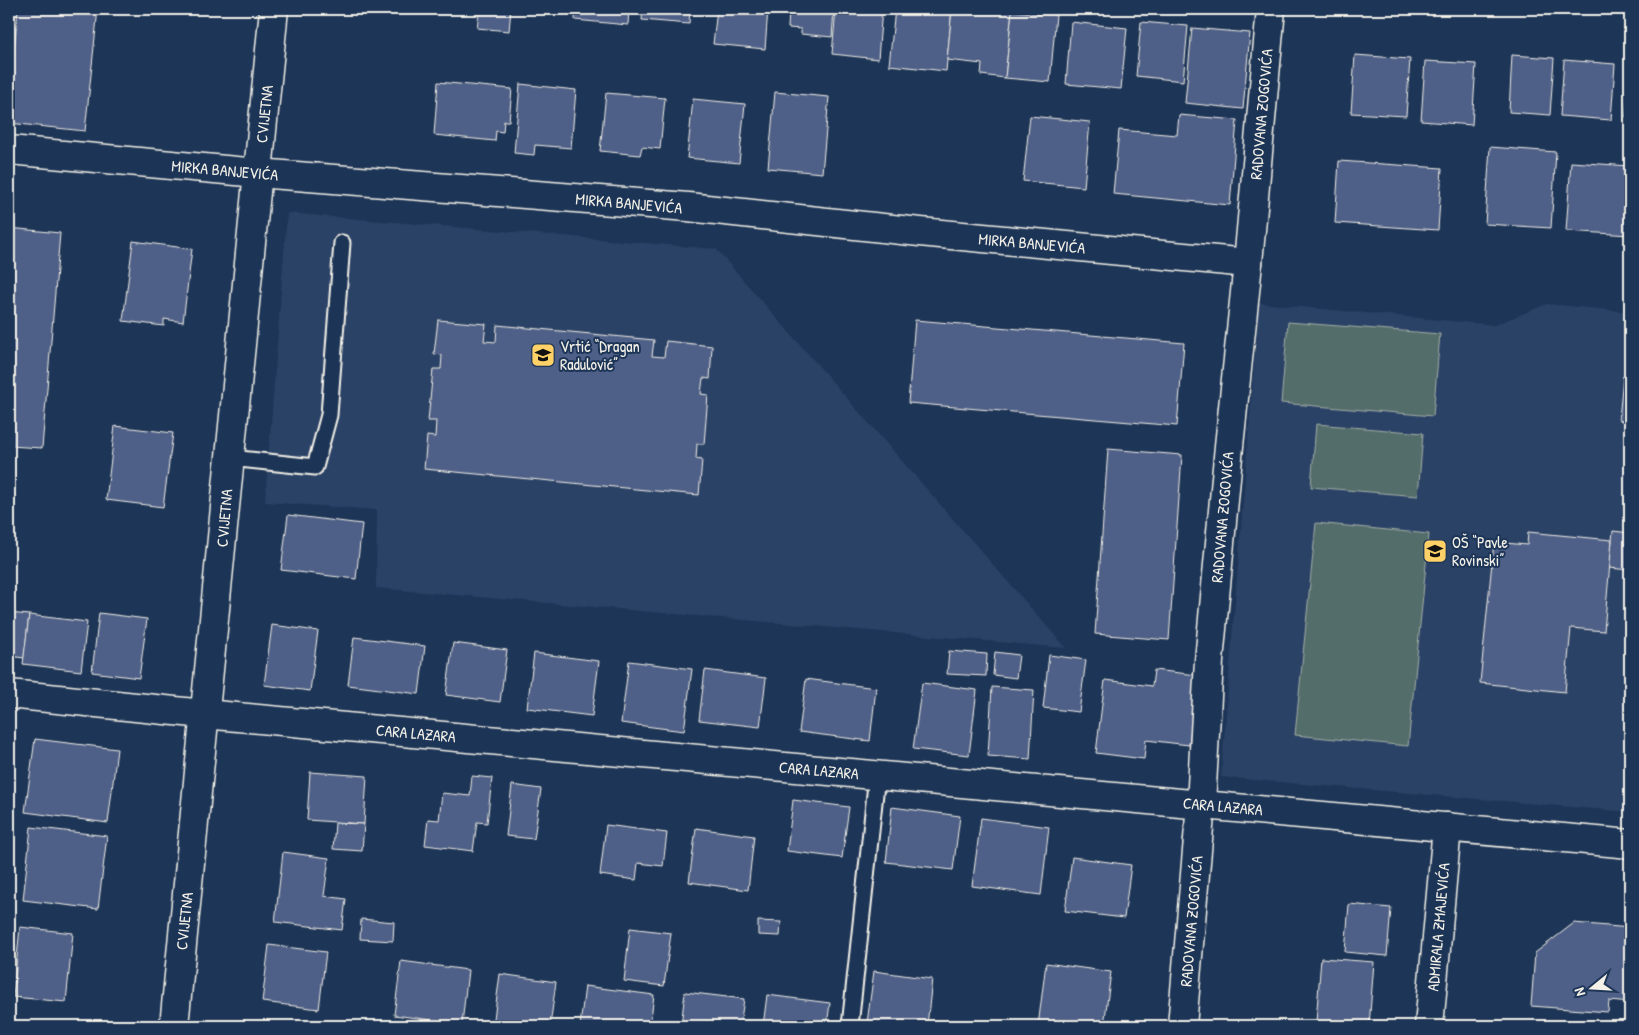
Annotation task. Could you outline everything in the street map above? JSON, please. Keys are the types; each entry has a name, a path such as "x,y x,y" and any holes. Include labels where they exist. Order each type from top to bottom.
{"street":[{"name":"CVIJETNA","path":"174,1026 274,9"},
{"name":"RADOVANA ZOGOVIĆA","path":"1182,1026 1202,804 1210,661 1271,9"},
{"name":"MIRKA BANJEVIĆA","path":"9,150 258,173 688,207 930,233 1248,263"},
{"name":"CARA LAZARA","path":"9,694 204,714 1630,844"},
{"name":"ADMIRALA ZMAJEVIĆA","path":"1429,1026 1447,827"}],"lane":[{"path":"230,458 315,467 329,416 342,243"},
{"path":"850,1026 877,775"}],"shaded area":[{"name":"Vrtić “Dragan Radulović”","path":"287,213 716,249 1066,648 376,588 377,510 265,502"},
{"name":"OŠ “Pavle Rovinski”","path":"1259,303 1494,325 1547,304 1630,312 1630,812 1221,777"}],"green space":[{"path":"1288,322 1440,334 1433,416 1281,403"},
{"path":"1316,424 1423,433 1418,496 1311,487"},
{"path":"1316,523 1429,534 1408,746 1295,735"}],"building":[{"path":"18,9 98,9 85,131 9,123 9,100"},
{"path":"451,9 511,9 509,31 477,28 479,13 451,11"},
{"path":"576,9 629,9 628,25 575,20"},
{"path":"643,9 690,9 689,24 642,20"},
{"path":"717,9 768,9 765,49 713,44"},
{"path":"789,9 834,9 832,37 801,34 801,29 788,28"},
{"path":"836,9 882,9 878,59 832,54"},
{"path":"895,9 952,9 946,71 889,65"},
{"path":"952,9 1012,11 1005,78 981,75 982,64 947,60"},
{"path":"1012,11 1056,15 1050,82 1005,78"},
{"path":"1071,22 1127,28 1121,89 1066,84"},
{"path":"1141,22 1188,26 1183,81 1136,76"},
{"path":"1192,28 1250,33 1243,109 1185,103"},
{"path":"1355,55 1410,59 1406,116 1351,113"},
{"path":"1512,55 1554,58 1550,115 1509,112"},
{"path":"1564,60 1615,64 1611,120 1560,116"},
{"path":"1425,61 1476,64 1472,125 1421,121"},
{"path":"1630,70 1630,118 1626,117"},
{"path":"438,82 512,89 509,121 504,121 503,132 496,131 495,141 434,135"},
{"path":"520,84 576,90 571,148 535,145 534,155 514,153"},
{"path":"775,92 829,97 822,173 768,168"},
{"path":"606,93 665,98 660,149 642,147 640,155 600,151"},
{"path":"693,99 745,104 739,163 687,158"},
{"path":"1179,115 1237,120 1230,205 1113,194 1119,130 1177,135"},
{"path":"1030,116 1090,122 1084,187 1023,181"},
{"path":"1490,147 1556,152 1551,228 1485,224"},
{"path":"1339,161 1442,168 1438,230 1335,223"},
{"path":"1571,162 1630,166 1630,235 1566,231"},
{"path":"9,228 60,233 42,448 9,446"},
{"path":"133,241 192,249 183,322 164,319 164,326 123,321"},
{"path":"438,320 486,324 484,341 496,342 497,325 654,340 652,356 664,357 666,341 712,346 710,379 703,378 701,394 708,395 704,444 697,444 696,459 702,460 699,495 424,469 427,436 435,437 436,421 428,421 433,369 441,369 442,355 434,354"},
{"path":"915,320 1184,343 1177,426 908,403"},
{"path":"1623,376 1630,378 1630,424 1619,420"},
{"path":"115,426 173,433 163,507 106,500"},
{"path":"1108,449 1182,455 1169,640 1095,634"},
{"path":"288,515 362,524 356,579 281,570"},
{"path":"1613,531 1630,533 1630,570 1609,568"},
{"path":"1528,532 1612,540 1604,631 1571,628 1565,692 1480,683 1494,542 1527,545"},
{"path":"9,613 29,615 24,658 9,656"},
{"path":"99,613 147,619 139,678 92,672"},
{"path":"29,615 87,622 81,671 23,664"},
{"path":"272,625 318,631 310,691 264,685"},
{"path":"354,637 425,646 419,694 348,685"},
{"path":"453,643 507,650 500,702 446,695"},
{"path":"949,651 987,654 986,676 947,674"},
{"path":"995,652 1019,655 1016,678 993,675"},
{"path":"534,653 599,661 592,716 527,708"},
{"path":"1049,655 1086,660 1079,712 1043,708"},
{"path":"629,661 692,669 684,731 621,723"},
{"path":"705,670 766,678 760,727 699,720"},
{"path":"1154,670 1197,675 1189,745 1146,740 1144,759 1096,753 1105,680 1152,686"},
{"path":"806,679 876,688 870,741 799,732"},
{"path":"922,683 977,690 969,755 913,749"},
{"path":"992,687 1034,690 1030,759 988,756"},
{"path":"35,739 117,749 108,823 25,812"},
{"path":"310,772 367,776 364,824 307,820"},
{"path":"472,776 492,778 487,823 477,822 473,851 425,845 428,819 439,820 442,793 470,796"},
{"path":"512,785 541,789 534,839 506,836"},
{"path":"793,800 849,807 842,858 787,851"},
{"path":"892,807 960,816 953,870 886,862"},
{"path":"981,818 1049,827 1041,895 972,886"},
{"path":"335,823 364,824 362,851 333,849"},
{"path":"606,825 667,833 663,866 638,863 636,880 600,875"},
{"path":"31,827 107,836 98,909 23,900"},
{"path":"696,828 754,836 748,890 689,882"},
{"path":"283,852 329,858 324,896 346,899 342,930 275,922"},
{"path":"1072,857 1131,865 1124,918 1065,911"},
{"path":"1349,904 1391,908 1387,956 1345,952"},
{"path":"361,919 394,922 393,941 360,939"},
{"path":"758,921 781,922 780,936 758,935"},
{"path":"1574,923 1630,928 1630,1003 1609,1001 1608,1012 1531,1006 1535,953"},
{"path":"20,927 73,933 66,1002 13,997"},
{"path":"630,928 671,933 664,986 624,981"},
{"path":"269,945 326,952 319,1009 262,1002"},
{"path":"1321,958 1374,962 1369,1026 1316,1022"},
{"path":"401,961 468,970 462,1024 394,1015"},
{"path":"1046,963 1111,972 1104,1026 1038,1026"},
{"path":"874,971 932,979 927,1026 893,1026 867,1023"},
{"path":"500,974 556,982 550,1026 493,1026"},
{"path":"585,986 654,995 650,1026 580,1026"},
{"path":"685,992 744,999 740,1026 681,1026"},
{"path":"767,995 830,1003 827,1026 763,1026"}],"place":[{"name":"Vrtić “Dragan Radulović”","path":"543,355"},
{"name":"OŠ “Pavle Rovinski”","path":"1435,551"}]}
